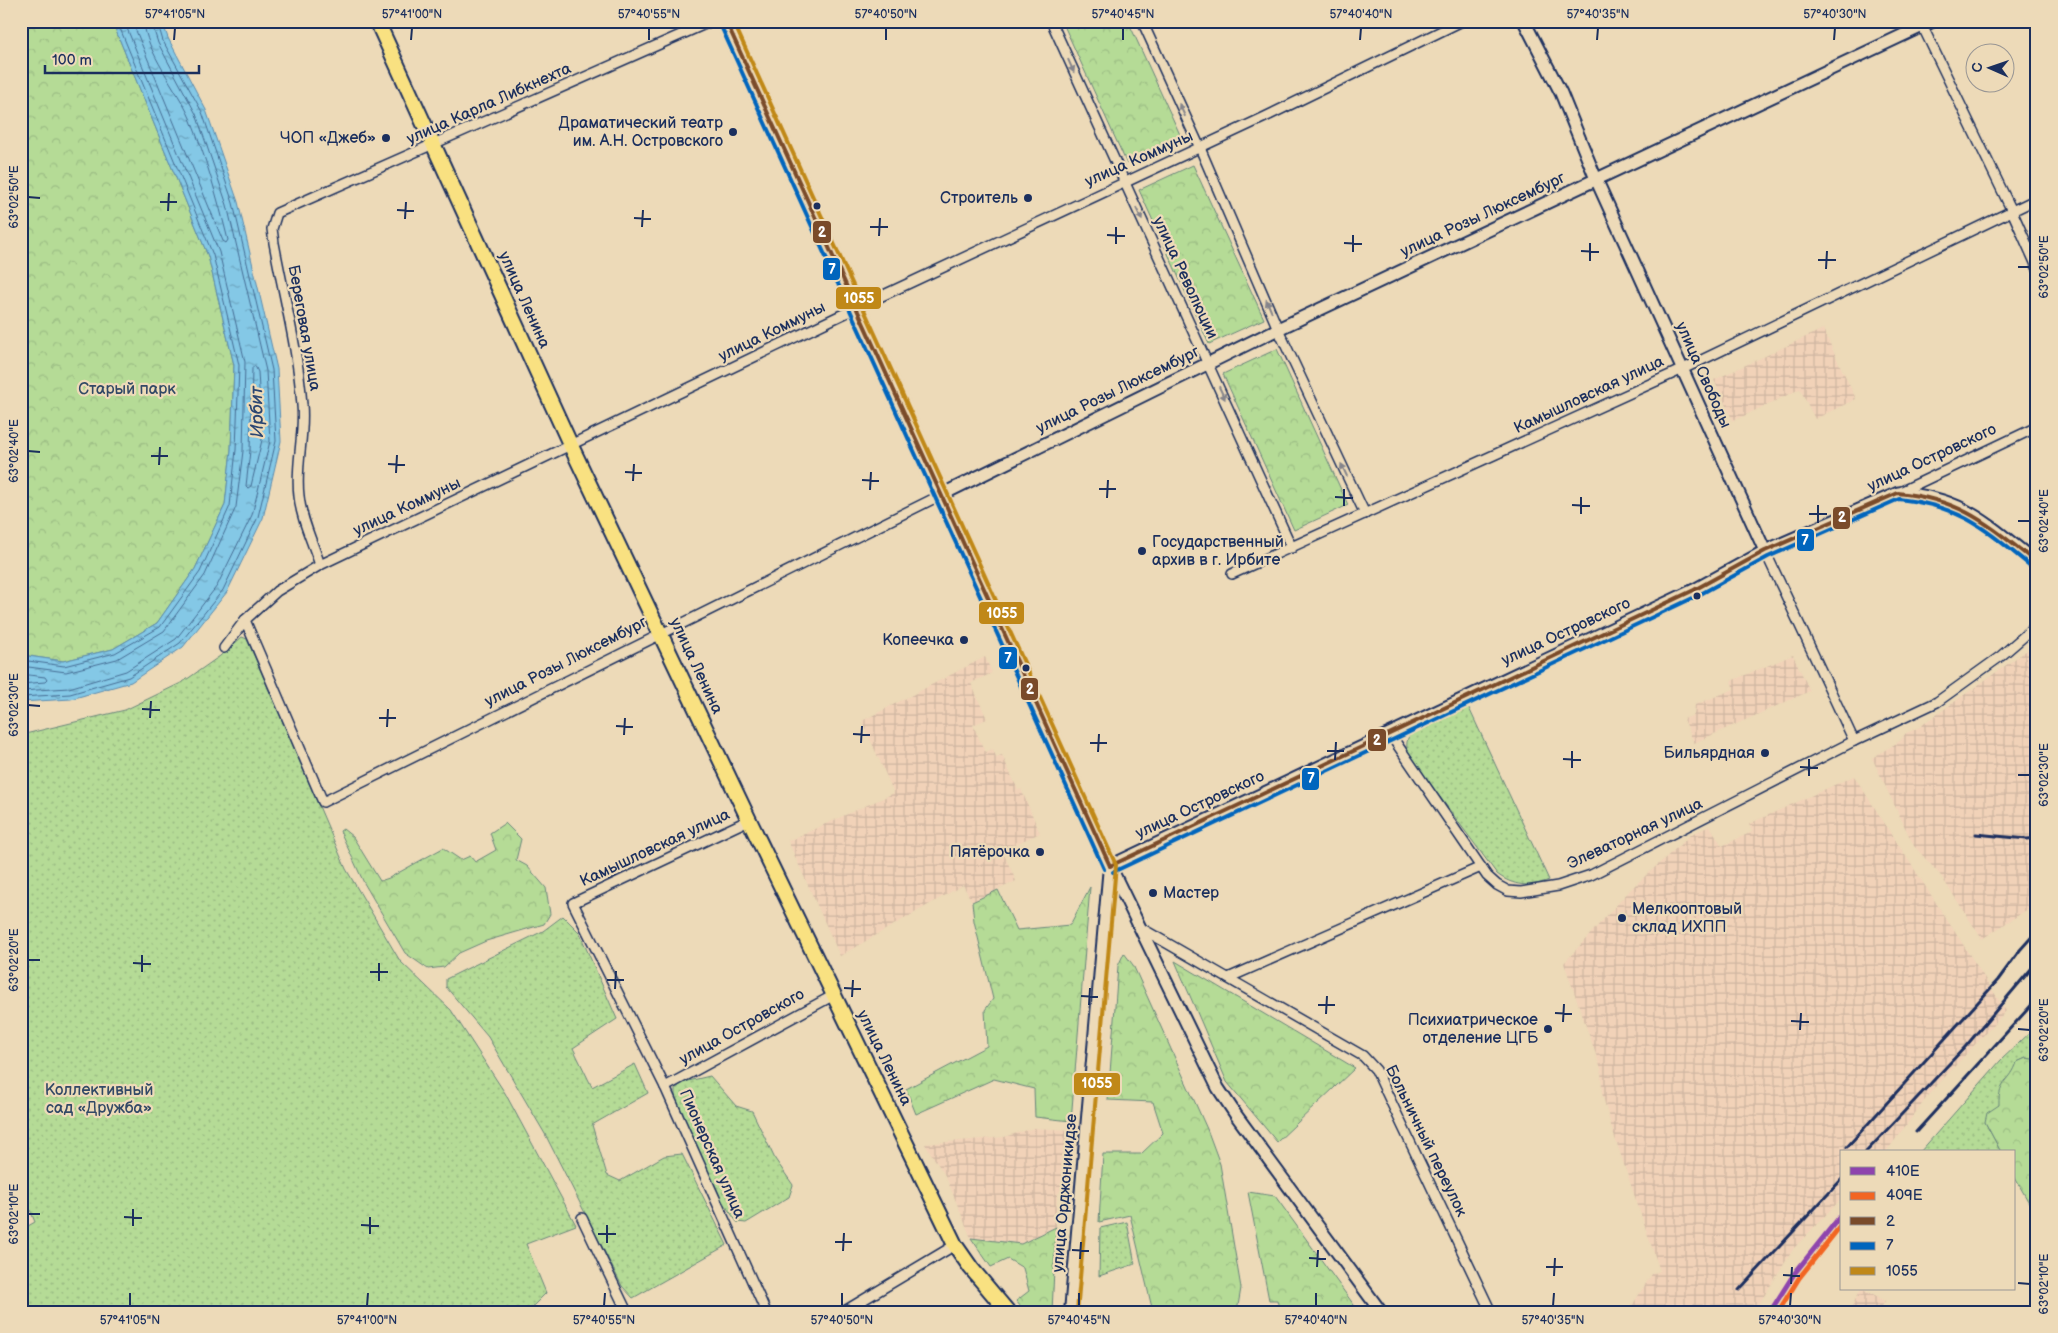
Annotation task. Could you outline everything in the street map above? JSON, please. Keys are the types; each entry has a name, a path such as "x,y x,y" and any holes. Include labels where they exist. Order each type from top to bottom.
{"main road":[{"name":"улица Ленина","path":"377,21 571,446 749,820 956,1245 971,1268 1008,1312"},
{"name":"улица Орджоникидзе","path":"726,21 1110,866 1071,1312"}],"street":[{"name":"улица Карла Либкнехта","path":"277,212 712,21"},
{"name":"улица Революции","path":"1051,21 1292,548"},
{"path":"1142,21 1200,148 1278,329 1364,514"},
{"name":"улица Коммуны","path":"224,648 245,620 277,591 320,565 856,308 1200,148 1462,21"},
{"name":"улица Свободы","path":"1524,21 1561,93 1596,179 1765,551 1854,741"},
{"path":"1925,23 2037,267"},
{"name":"улица Розы Люксембург","path":"245,620 323,802 660,633 1278,329 1925,23"},
{"name":"Камышловская улица","path":"1232,574 1683,369 2037,199"},
{"name":"Береговая улица","path":"277,212 272,230 298,365 302,407 303,428 298,481 299,497 320,565"},
{"name":"улица Островского","path":"1110,866 1694,590 1765,551 1898,493 2037,427"},
{"path":"1898,493 1925,496 1958,506 1976,515 2037,563"},
{"name":"Элеваторная улица","path":"1481,867 1497,885 1508,891 1521,892 1558,886 1591,875 1854,741 1937,702 2002,656 2037,625"},
{"path":"1228,978 1481,867 1390,734"},
{"name":"Камышловская улица","path":"573,903 749,820"},
{"path":"1110,866 1218,1088 1381,1312"},
{"name":"Пионерская улица","path":"573,903 665,1087 766,1312"},
{"name":"Больничный переулок","path":"1139,927 1363,1056 1369,1062 1383,1085 1491,1312"},
{"name":"улица Островского","path":"665,1087 834,995"},
{"path":"582,1218 627,1312"},
{"path":"843,1312 956,1245"}],"shaded area":[{"path":"1823,329 1856,399 1815,419 1800,389 1733,421 1714,380"},
{"path":"2037,643 2037,903 1982,939 1941,876 1914,846 1872,758 1900,741 1906,733 1918,728"},
{"path":"1793,655 1810,691 1694,743 1684,719 1694,715 1695,705 1734,689 1731,681"},
{"path":"985,657 992,673 971,683 987,719 973,725 985,752 993,749 996,757 1002,755 1018,790 1021,789 1040,833 1002,850 1016,881 972,902 963,885 840,956 788,841 894,793 862,721"},
{"path":"1854,776 2006,1011 1931,1092 1888,1150 1840,1150 1840,1200 1794,1248 1754,1312 1628,1312 1652,1274 1660,1271 1612,1129 1602,1093 1601,1069 1564,963 1632,888 1692,834 1710,826 1722,846 1752,832 1749,824"},
{"path":"1034,1128 1070,1130 1067,1184 1057,1195 1056,1227 1021,1244 971,1238 946,1177 925,1144 1004,1137"},
{"path":"1860,1290 1885,1301 1879,1312 1849,1312"}],"green space":[{"name":"Старый парк","path":"21,21 112,21 208,256 234,365 231,450 225,505 195,569 157,623 113,649 63,661 21,655"},
{"path":"1062,21 1128,21 1182,139 1127,164"},
{"path":"1193,165 1264,319 1209,344 1139,190"},
{"path":"1277,349 1348,505 1294,530 1223,374"},
{"name":"Коллективный сад «Дружба»","path":"242,637 247,639 346,869 400,961 451,1010 505,1093 576,1225 526,1244 546,1293 527,1312 21,1312 21,1230 35,1222 21,1188 21,735 125,710 183,682 220,656"},
{"path":"1468,706 1549,880 1528,885 1509,881 1497,874 1408,754 1407,742 1412,731"},
{"path":"505,823 521,839 516,860 527,866 546,888 550,914 544,924 486,941 459,953 444,967 428,969 405,953 364,883 340,831 343,829 353,837 380,881 389,878 443,848 461,860 470,856 475,862 496,850 490,833"},
{"path":"1090,887 1071,1121 1035,1117 1034,1089 994,1079 916,1114 906,1089 987,1046 985,1010 993,999 974,921 972,902 998,890 1017,930 1070,925"},
{"path":"563,916 579,932 617,1019 573,1048 592,1087 635,1064 648,1093 592,1125 607,1175 620,1181 664,1156 682,1154 727,1245 633,1298 622,1286 545,1134 488,1037 446,987 446,979 543,931"},
{"path":"1124,953 1133,965 1207,1129 1220,1164 1241,1288 1237,1312 1153,1312 1130,1215 1099,1222 1103,1154 1141,1154 1163,1133 1153,1102 1108,1100 1118,966"},
{"path":"1175,961 1355,1068 1277,1142 1227,1082"},
{"path":"2037,1026 2037,1060 2026,1058 2017,1062 2014,1073 2005,1081 1999,1106 1985,1122 2000,1150 1922,1150 2001,1060"},
{"path":"2026,1058 2037,1060 2037,1217 2016,1180 2016,1150 2000,1150 1985,1122 1987,1113 1999,1105 1999,1097 2003,1086 2012,1074 2017,1062"},
{"path":"710,1076 736,1106 752,1111 775,1159 793,1185 789,1197 746,1223 737,1222 722,1201 675,1099 675,1089 684,1082"},
{"path":"1248,1192 1275,1196 1359,1312 1280,1312 1277,1300 1269,1300"},
{"path":"1127,1222 1135,1264 1099,1276 1100,1228"},
{"path":"1056,1227 1052,1312 1025,1312 1016,1301 1029,1291 1023,1268 1008,1259 991,1267 971,1238 1021,1244"}],"water":[{"name":"Ирбит","path":"112,21 162,21 168,38 206,110 238,202 277,369 281,441 263,518 227,592 183,647 131,682 71,699 21,702 21,655 63,661 113,649 157,623 195,569 225,505 231,450 234,365 208,256"}],"railway":[{"path":"1976,834 2027,839 2037,838"},
{"path":"1847,1147 1998,980 2037,931"},
{"path":"1868,1150 1966,1046 2037,962"},
{"path":"1916,1132 2037,999"},
{"path":"1739,1290 1840,1181"}],"transit line":[{"name":"2","path":"726,21 1110,866"},
{"name":"1055","path":"733,21 1116,865 1077,1312"},
{"name":"7","path":"720,24 1104,869"},
{"name":"2","path":"1110,866 1694,590 1765,551 1898,493 1940,501 1973,516 2037,563"},
{"name":"7","path":"1113,872 1697,596 1768,557 1899,499 1921,502 1957,514 1987,531 2033,568"},
{"name":"410E","path":"1770,1312 1794,1274 1840,1216"},
{"name":"409E","path":"1778,1312 1799,1278 1840,1227"}],"place":[{"name":"Драматический театр им. А.Н. Островского","path":"733,132"},
{"name":"ЧОП «Джеб»","path":"386,138"},
{"name":"Строитель","path":"1028,198"},
{"name":"Государственный архив в г. Ирбите","path":"1142,551"},
{"name":"Копеечка","path":"964,640"},
{"name":"Бильярдная","path":"1765,753"},
{"name":"Пятёрочка","path":"1040,852"},
{"name":"Мастер","path":"1153,893"},
{"name":"Мелкооптовый склад ИХПП","path":"1622,918"},
{"name":"Психиатрическое отделение ЦГБ","path":"1548,1029"}]}
